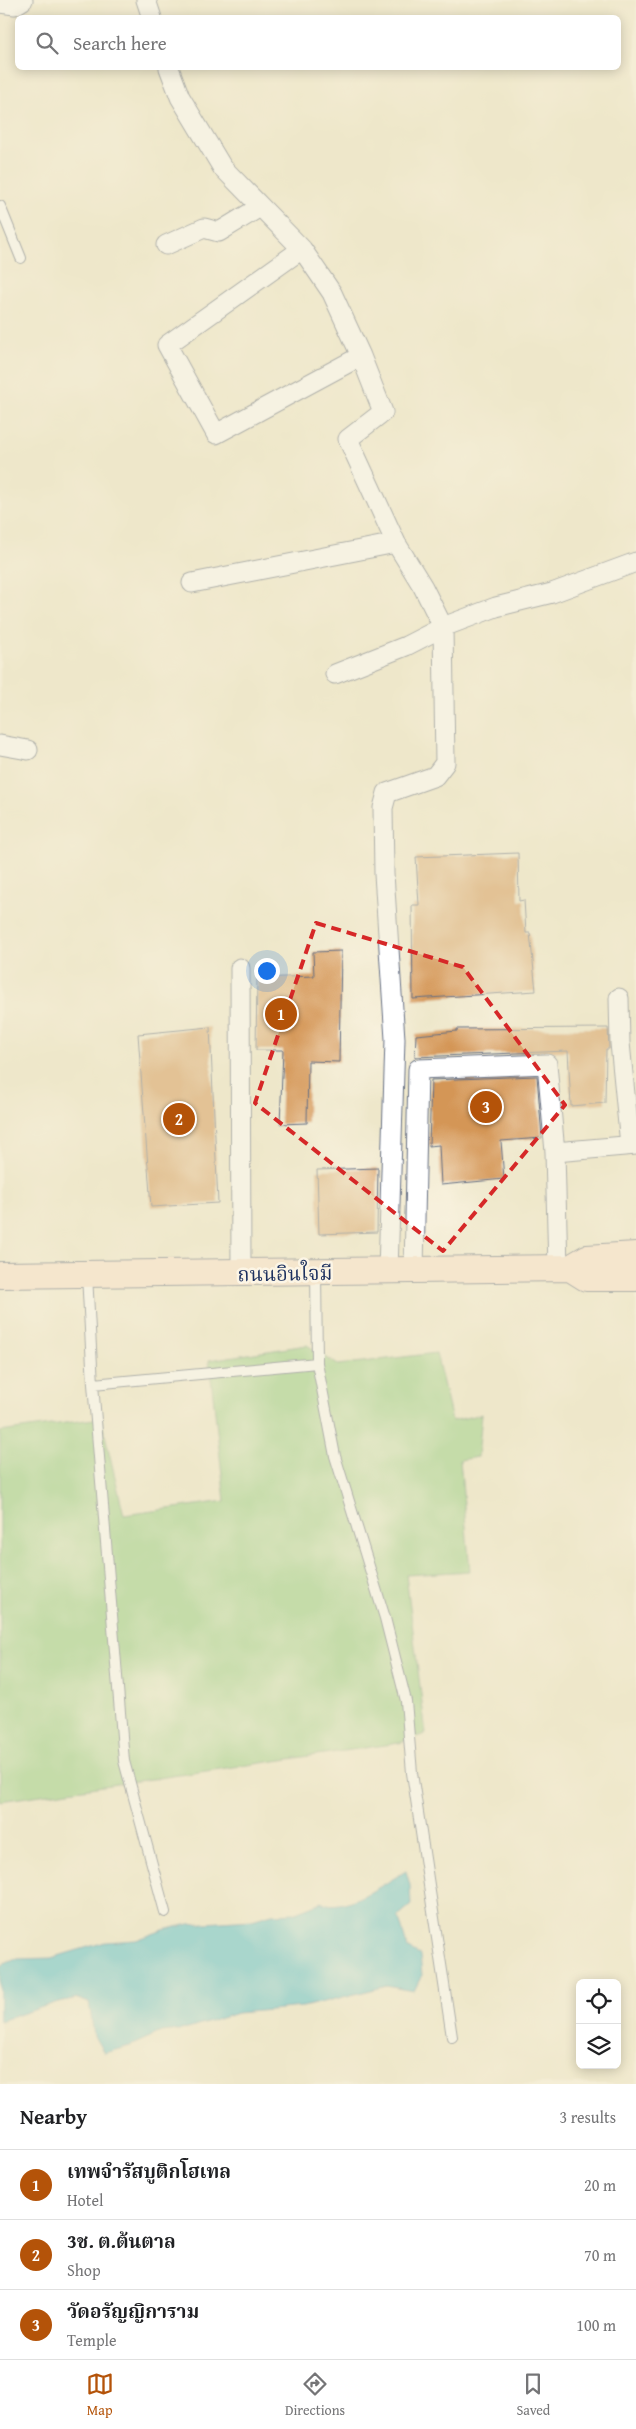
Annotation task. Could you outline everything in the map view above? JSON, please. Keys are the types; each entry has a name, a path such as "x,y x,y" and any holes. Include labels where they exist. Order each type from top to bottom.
{"main road":[{"name":"ถนนอินใจมี","path":"0,1275 241,1274 564,1268 587,1258 636,1255"},
{"name":"ถนนอินใจมี","path":"564,1268 586,1278 636,1278"}],"street":[{"path":"0,3 15,5 23,0"},
{"path":"146,0 151,15"},
{"path":"170,70 180,98 222,167 302,249 332,293 361,356 383,412 348,439 396,543 423,587 443,627 446,763 435,776 387,793 384,808 384,874 395,1039 388,1271"},
{"path":"166,246 204,228 219,232 260,207"},
{"path":"302,249 167,345 190,391 216,434 361,356"},
{"path":"192,583 396,543"},
{"path":"336,674 406,646 443,627 496,607 552,593 636,562"},
{"path":"0,745 28,750"},
{"path":"240,968 241,1274"},
{"path":"555,1152 633,1145 620,1043 619,998"},
{"path":"414,1270 418,1069 548,1064 564,1268"}],"lane":[{"path":"0,206 21,258"},
{"path":"316,1272 317,1363 335,1456 384,1618 406,1701 412,1773 452,2037"},
{"path":"87,1275 93,1384 124,1761 165,1912"},
{"path":"93,1384 317,1363"}],"highlighted area":[{"path":"316,923 463,967 565,1105 443,1251 255,1103"}],"green space":[{"path":"307,1345 338,1365 436,1353 452,1421 482,1414 478,1457 460,1460 470,1571 406,1575 426,1734 399,1743 0,1801 0,1432 101,1418 124,1515 225,1501 209,1360"}],"water":[{"path":"406,1871 410,1885 411,1905 398,1916 408,1949 420,1955 422,1975 414,1991 387,1986 303,2007 237,2013 188,2029 161,2032 130,2046 104,2053 94,2036 89,2002 78,1998 58,2002 0,2021 0,1966 16,1959 51,1958 105,1942 136,1940 163,1930 189,1924 252,1920 272,1914 294,1913 322,1902 331,1905 341,1904 376,1889"}],"building":[{"path":"518,853 519,901 524,900 526,933 530,933 536,991 413,999 412,905 419,905 416,857"},
{"path":"341,951 339,1062 308,1061 307,1123 280,1124 283,1050 256,1050 257,978 314,976 313,952"},
{"path":"210,1027 218,1203 151,1207 138,1034"},
{"path":"608,1028 609,1049 606,1049 605,1103 571,1106 568,1051 415,1057 416,1035 457,1031 457,1029"},
{"path":"537,1076 542,1138 501,1141 504,1179 441,1185 439,1145 429,1146 431,1080"},
{"path":"378,1168 377,1232 319,1234 317,1170"}],"place":[{"name":"เทพจำรัสบูติกโฮเทล","path":"281,1014"},
{"name":"วัดอรัญญิการาม","path":"486,1107"},
{"name":"3ช. ต.ต้นตาล","path":"179,1119"}]}
